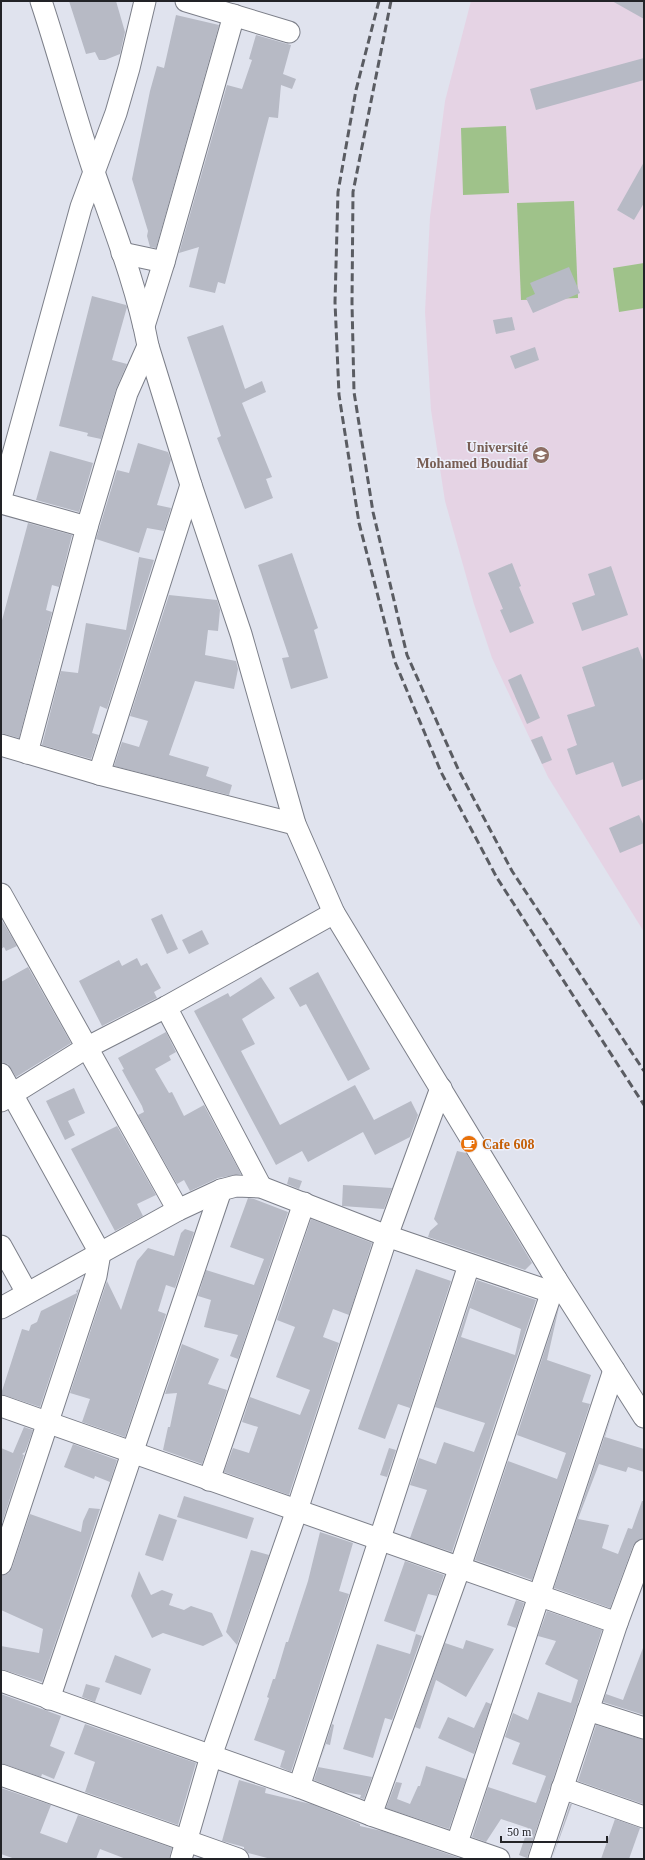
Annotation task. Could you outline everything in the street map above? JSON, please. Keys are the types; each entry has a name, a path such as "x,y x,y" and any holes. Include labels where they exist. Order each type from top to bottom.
{"street":[{"path":"41,1 94,170 122,253 144,326 148,346 191,484 241,634 295,824 334,913 441,1088 554,1285 614,1370 644,1417"},
{"path":"1,498 81,206 122,90 145,1"},
{"path":"186,1 289,32"},
{"path":"144,326 164,262 234,15"},
{"path":"122,253 164,262"},
{"path":"27,753 87,527 127,393 148,346"},
{"path":"99,774 191,484"},
{"path":"1,502 87,527"},
{"path":"1,745 99,774 295,824"},
{"path":"1,894 178,1210"},
{"path":"7,1097 86,1048 166,1007 334,913"},
{"path":"166,1007 262,1187"},
{"path":"1,1074 7,1097 100,1253 96,1276 49,1423 1,1564"},
{"path":"184,1850 211,1756 296,1510 387,1236 441,1088"},
{"path":"2,1310 28,1293 178,1210 221,1190 236,1186 262,1187 387,1236 469,1265 554,1285"},
{"path":"49,1700 131,1452 221,1190"},
{"path":"209,1480 304,1203"},
{"path":"1,1246 28,1293"},
{"path":"299,1787 469,1265"},
{"path":"371,1815 460,1567 554,1285"},
{"path":"456,1843 540,1596 614,1370"},
{"path":"1,1406 617,1623"},
{"path":"539,1859 617,1623 644,1550"},
{"path":"1,1681 49,1700 299,1787 371,1815 499,1859"},
{"path":"588,1710 644,1728"},
{"path":"1,1775 184,1850 238,1859"},
{"path":"562,1788 644,1816"}],"shaded area":[{"name":"Université Mohamed Boudiaf","path":"471,1 644,1 644,932 548,777 492,658 474,604 445,501 431,410 425,312 430,217 445,101"}],"green space":[{"path":"506,126 509,193 463,195 461,128"},
{"path":"574,201 578,298 521,300 517,203"},
{"path":"644,263 644,308 619,312 613,268"}],"building":[{"path":"69,1 116,1 125,32 120,54 105,60 99,60 95,52 86,54"},
{"path":"612,1 644,1 644,19"},
{"path":"176,15 219,25 156,248 150,247 147,236 148,231 132,179 150,91 157,66 164,68"},
{"path":"256,35 291,45 283,74 296,79 292,89 281,85 278,118 269,117 225,284 218,282 215,293 189,287 199,247 179,253 227,85 242,89 252,60 249,59"},
{"path":"644,58 644,80 536,110 530,89"},
{"path":"644,162 644,203 634,220 617,210"},
{"path":"569,267 580,293 533,313 526,298 535,294 530,283"},
{"path":"92,296 126,305 127,307 112,360 127,364 116,389 101,439 87,436 88,433 59,426"},
{"path":"512,317 515,330 496,334 493,320"},
{"path":"223,325 245,389 262,381 266,392 242,403 272,477 266,479 273,498 245,509 217,438 221,436 187,337"},
{"path":"535,347 539,360 515,369 510,356"},
{"path":"138,443 168,452 171,460 157,505 171,508 164,531 147,528 139,553 96,539 117,470 129,473"},
{"path":"50,451 93,463 79,512 36,500"},
{"path":"28,523 72,535 59,587 52,585 46,610 52,612 19,738 1,733 1,624"},
{"path":"292,553 318,628 314,630 328,678 291,689 282,658 289,657 258,565"},
{"path":"139,557 154,560 107,709 100,706 92,733 99,735 91,759 42,745 61,671 78,673 86,623 126,630"},
{"path":"512,563 521,586 519,587 534,623 510,633 500,610 503,609 488,573"},
{"path":"611,566 628,615 582,631 572,603 595,595 588,574"},
{"path":"169,595 217,600 220,610 218,631 208,630 205,655 236,661 238,669 234,689 195,681 169,755 209,767 206,776 232,785 229,795 114,766 122,742 139,747 148,721 130,716"},
{"path":"638,647 644,663 644,779 622,787 613,762 576,775 567,749 577,745 567,715 595,706 582,667"},
{"path":"521,674 540,718 527,724 508,680"},
{"path":"542,736 552,760 542,764 531,740"},
{"path":"639,815 644,826 644,843 620,853 609,828"},
{"path":"162,914 178,949 167,954 151,919"},
{"path":"1,919 17,946 6,951 4,947 1,949"},
{"path":"202,930 209,944 189,954 182,940"},
{"path":"137,958 141,966 147,963 161,988 154,992 157,998 102,1026 79,981 119,960 122,966"},
{"path":"28,967 71,1043 16,1077 8,1064 1,1062 1,982"},
{"path":"318,972 370,1069 348,1081 306,1004 300,1007 289,988"},
{"path":"261,977 275,998 242,1019 255,1044 241,1051 280,1125 355,1085 374,1120 411,1101 418,1115 410,1137 375,1155 363,1132 308,1162 302,1151 276,1165 194,1011 228,993 230,997"},
{"path":"166,1032 176,1052 169,1056 171,1060 155,1069 169,1093 172,1092 184,1116 204,1105 241,1174 218,1178 190,1191 184,1180 177,1184 138,1115 144,1112 142,1106 122,1070 124,1069 118,1058"},
{"path":"74,1088 85,1113 68,1121 75,1135 65,1140 46,1101"},
{"path":"117,1126 156,1195 137,1204 143,1216 115,1231 71,1149"},
{"path":"457,1151 466,1153 532,1263 525,1270 428,1237 430,1231 438,1224 434,1219"},
{"path":"289,1177 302,1181 299,1189 287,1184"},
{"path":"343,1185 392,1188 384,1209 342,1206"},
{"path":"248,1198 288,1212 238,1359 230,1356 238,1335 204,1327 211,1300 198,1296 206,1270 254,1285 264,1259 230,1247"},
{"path":"311,1219 372,1243 349,1315 333,1309 323,1337 339,1343 289,1495 224,1472 233,1448 249,1453 258,1427 242,1422 250,1397 300,1415 310,1390 276,1377 295,1327 277,1320"},
{"path":"185,1229 194,1232 175,1288 166,1285 158,1311 166,1314 125,1437 82,1422 90,1399 70,1393 107,1281 121,1310 137,1261 148,1248 174,1256 181,1233"},
{"path":"416,1269 451,1281 410,1408 398,1404 385,1439 358,1429"},
{"path":"477,1280 536,1300 452,1552 410,1538 427,1490 410,1485 419,1458 436,1464 444,1442 474,1452 485,1423 435,1407","holes":["470,1308 521,1329 515,1355 461,1337"]},
{"path":"79,1289 40,1407 1,1394 22,1329 29,1331 31,1325 37,1322 41,1311 77,1293 76,1291"},
{"path":"559,1307 547,1360 591,1375 582,1402 590,1404 532,1580 475,1560 508,1461 557,1479 566,1453 517,1435"},
{"path":"182,1344 219,1359 208,1384 227,1390 202,1464 163,1450 168,1427 170,1427 177,1393 165,1394"},
{"path":"613,1411 605,1437 644,1449 644,1472 628,1467 626,1472 599,1464 578,1519 609,1525 602,1548 618,1554 628,1528 632,1529 642,1501 644,1501 644,1538 637,1541 633,1546 610,1608 554,1588"},
{"path":"24,1427 33,1430 25,1452 22,1454 24,1455 1,1526 1,1448 13,1453"},
{"path":"73,1444 117,1460 110,1482 95,1476 94,1479 64,1467"},
{"path":"389,1448 396,1450 387,1477 380,1475"},
{"path":"184,1496 254,1518 247,1539 177,1517"},
{"path":"89,1508 100,1509 42,1682 1,1669 1,1646 39,1653 43,1629 1,1610 1,1576 9,1573 12,1568 30,1514 81,1532 83,1521"},
{"path":"159,1514 177,1520 163,1561 145,1555"},
{"path":"320,1532 353,1543 339,1591 349,1594 291,1772 280,1767 285,1751 254,1740 269,1698 267,1697 273,1679 275,1679 286,1642 288,1642 308,1581"},
{"path":"251,1550 269,1555 237,1645 226,1632"},
{"path":"405,1561 444,1575 437,1596 428,1594 415,1632 384,1621"},
{"path":"139,1571 151,1595 162,1590 173,1594 169,1605 184,1610 191,1606 212,1613 223,1636 203,1646 163,1633 152,1638 131,1596"},
{"path":"516,1600 524,1603 516,1628 507,1625"},
{"path":"547,1611 602,1630 527,1858 519,1855 528,1828 501,1819 486,1842 472,1837 488,1787 536,1803 546,1776 512,1764 520,1743 505,1737 513,1713 528,1720 538,1692 571,1703 578,1680 545,1664 556,1641 538,1636"},
{"path":"416,1634 422,1636 392,1720 385,1718 373,1758 343,1749 377,1644 410,1654"},
{"path":"466,1640 494,1649 466,1697 436,1680 420,1729 415,1727 445,1643 463,1649"},
{"path":"643,1648 644,1715 603,1702 606,1694 623,1700"},
{"path":"115,1655 151,1669 141,1695 105,1682"},
{"path":"86,1684 100,1688 95,1702 82,1697"},
{"path":"1,1694 61,1716 50,1746 65,1752 54,1779 42,1774 41,1777 1,1763"},
{"path":"486,1702 491,1704 474,1754 438,1738 448,1717 474,1728"},
{"path":"85,1724 196,1763 178,1825 85,1792 95,1762 74,1754"},
{"path":"332,1724 334,1725 330,1745 326,1744 320,1760"},
{"path":"596,1725 644,1740 643,1804 578,1781"},
{"path":"426,1766 466,1779 449,1829 386,1808 396,1782 402,1783 397,1799 410,1804 418,1786 420,1786"},
{"path":"318,1767 372,1777 364,1799 360,1798 361,1795 344,1792 314,1780"},
{"path":"239,1780 266,1788 265,1793 311,1804 360,1824 360,1826 382,1831 462,1859 271,1859 248,1853 244,1847 222,1841"},
{"path":"1,1788 51,1805 40,1833 67,1843 78,1815 172,1848 169,1859 126,1859 100,1849 96,1859 15,1859 1,1854"},
{"path":"570,1804 572,1804 552,1859"},
{"path":"615,1819 640,1828 629,1859 601,1859"}],"railway":[{"path":"379,1 356,90 338,192 335,302 339,395 359,523 395,662 441,772 497,878 644,1105"},
{"path":"391,1 353,192 352,303 354,392 373,512 407,655 459,771 512,871 644,1071"}],"place":[{"name":"Université Mohamed Boudiaf","path":"541,455"},
{"name":"Cafe 608","path":"469,1144"}]}
